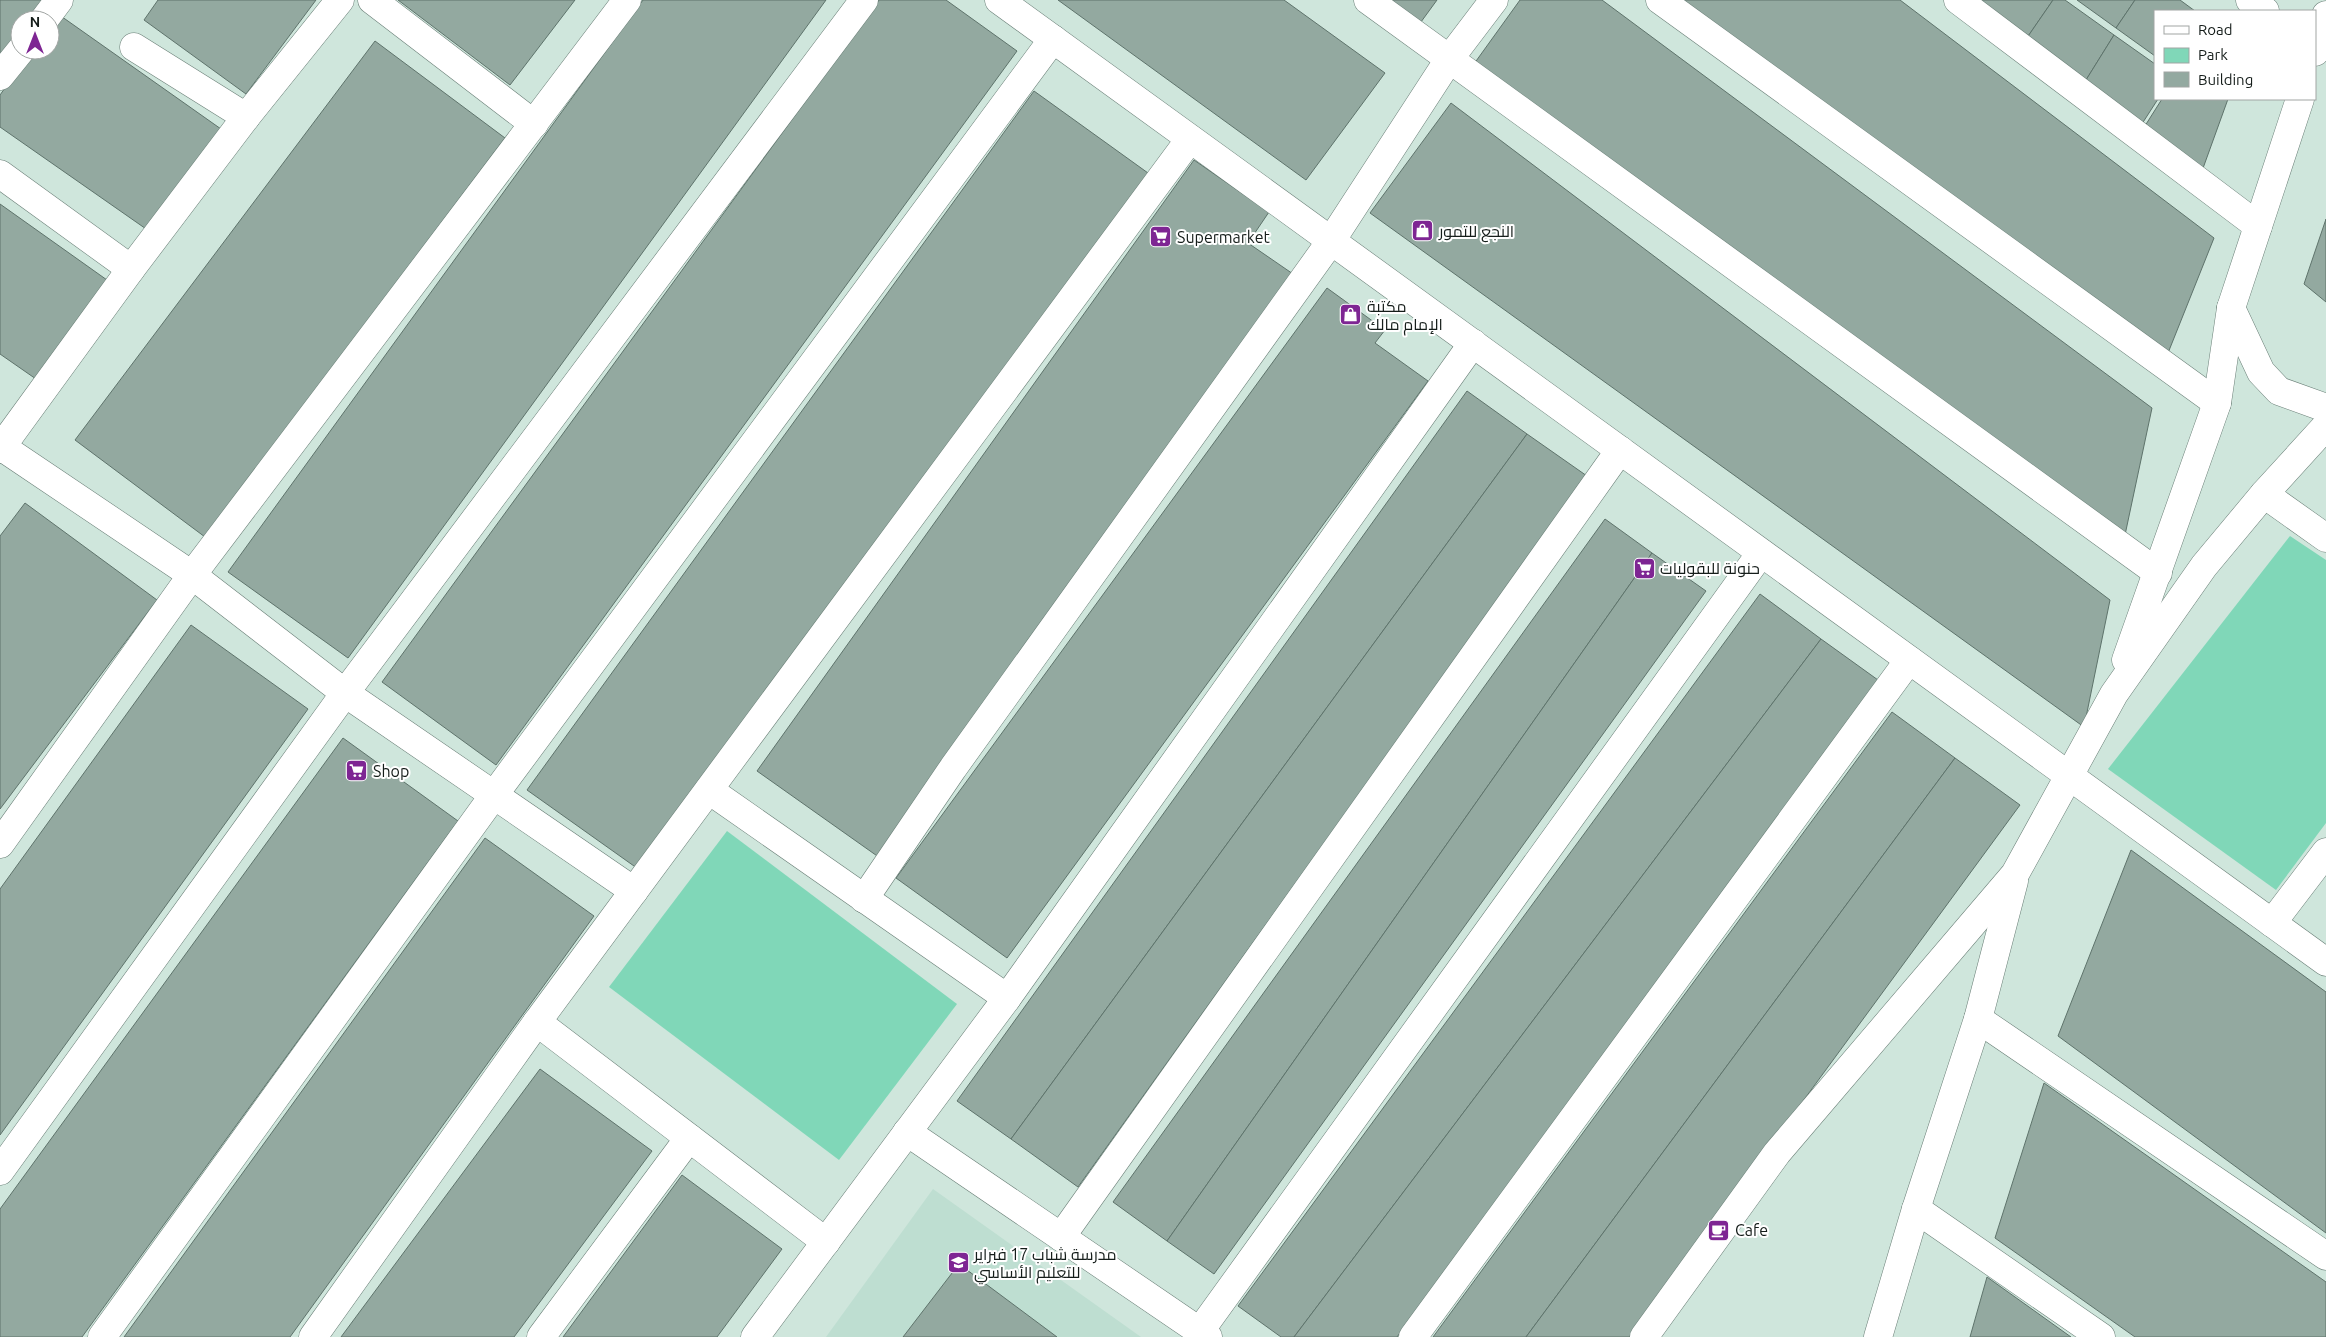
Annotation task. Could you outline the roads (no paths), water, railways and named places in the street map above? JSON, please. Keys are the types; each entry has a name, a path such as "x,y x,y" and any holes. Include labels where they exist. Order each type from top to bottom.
{"street":[{"path":"340,0 246,116 131,269 9,417 1,448 192,576 345,693 634,891"},
{"path":"372,0 534,124"},
{"path":"0,844 192,576 627,0"},
{"path":"0,1171 345,693 864,0"},
{"path":"999,0 2326,962"},
{"path":"1368,0 2158,573"},
{"path":"864,899 952,768 1330,240 1450,58 1494,0"},
{"path":"1660,0 2217,403"},
{"path":"1958,0 2258,226"},
{"path":"2250,0 2264,10"},
{"path":"2316,47 2326,15"},
{"path":"102,1337 494,795 1053,39"},
{"path":"134,47 246,116"},
{"path":"0,76 13,60"},
{"path":"2114,694 2217,403 2231,308 2300,100"},
{"path":"313,1337 537,1022 1190,139"},
{"path":"0,174 131,269"},
{"path":"2231,308 2261,372 2279,391 2326,408"},
{"path":"755,1337 1006,998 1473,343"},
{"path":"1644,1337 1777,1152 2016,874 2114,694 2204,566 2264,494 2326,426"},
{"path":"1060,1237 1620,450"},
{"path":"2264,494 2326,538"},
{"path":"907,1132 1204,1334 1762,553"},
{"path":"1413,1337 1909,660"},
{"path":"709,790 1006,998"},
{"path":"2272,923 2326,852"},
{"path":"1878,1337 1916,1209 1978,1019 2016,874"},
{"path":"1978,1019 2326,1256"},
{"path":"537,1022 826,1242"},
{"path":"541,1337 688,1138"},
{"path":"1916,1209 2101,1337"}],"place":[{"name":"النجع للتمور","path":"1423,231"},
{"name":"Supermarket","path":"1161,237"},
{"name":"مكتبة الإمام مالك","path":"1351,315"},
{"name":"حنونة للبقوليات","path":"1644,568"},
{"name":"Shop","path":"357,771"},
{"name":"Cafe","path":"1719,1230"},
{"name":"مدرسة شباب 17 فبراير للتعليم الأساسي","path":"958,1263"}]}
